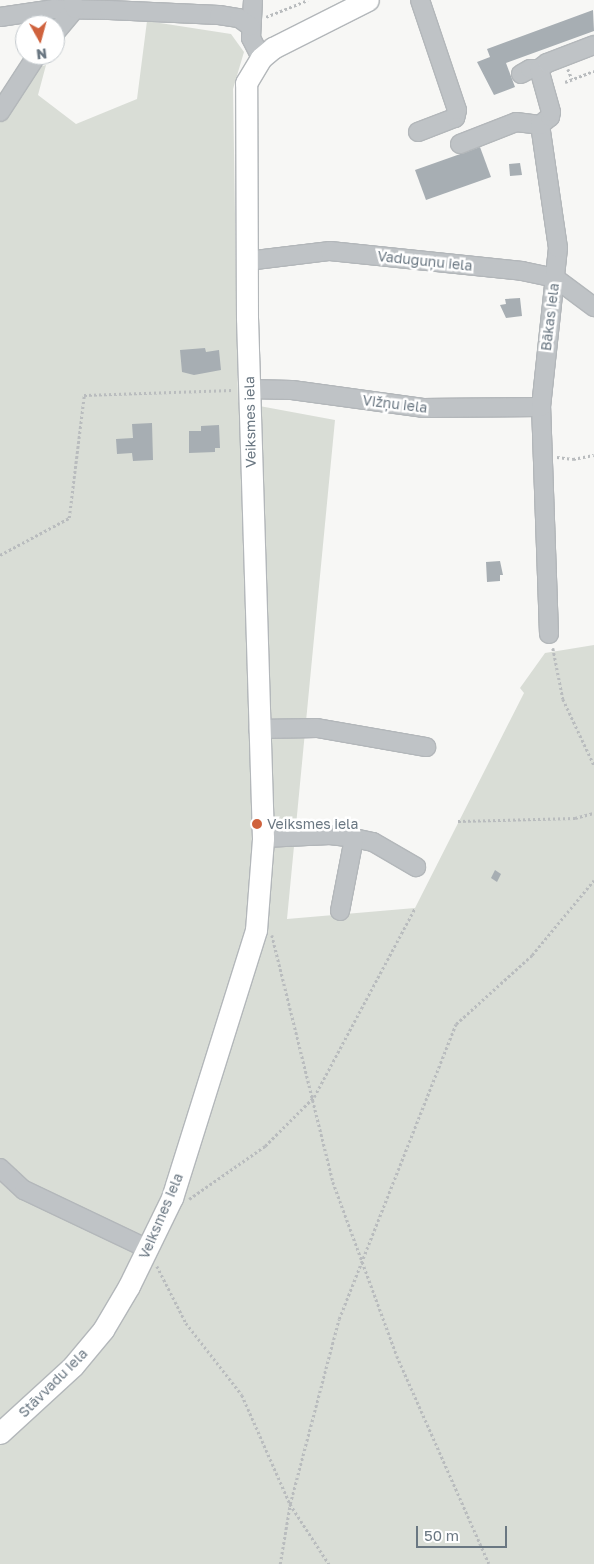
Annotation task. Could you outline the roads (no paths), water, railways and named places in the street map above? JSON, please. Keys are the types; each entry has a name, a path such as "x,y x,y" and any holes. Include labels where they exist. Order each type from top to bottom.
{"main road":[{"path":"261,58 273,48 368,0"},
{"name":"Veiksmes iela","path":"104,1330 148,1249 172,1198 256,930 263,838 258,729 249,389 245,99 246,83 261,58"},
{"name":"Stāvvadu iela","path":"0,1434 73,1366 104,1330"}],"street":[{"path":"253,0 250,26 251,38 261,58"},
{"path":"418,132 455,118 457,110 420,0"},
{"path":"0,17 18,12 74,5 219,15 239,18 250,26"},
{"path":"65,18 74,5"},
{"path":"521,74 530,69 539,69 547,63 594,45"},
{"path":"0,112 31,65"},
{"path":"460,144 516,122 540,125 550,117 551,112 539,69"},
{"name":"Bākas iela","path":"540,125 556,224 555,278 542,407 549,634"},
{"name":"Vaduguņu iela","path":"247,261 330,251 522,271 555,278 594,307"},
{"name":"Vižņu iela","path":"249,389 292,390 423,408 542,407"},
{"path":"258,729 317,728 426,747"},
{"path":"263,838 330,835 354,838 373,842 416,867"},
{"path":"340,911 354,838"},
{"path":"0,1168 24,1190 148,1249"}],"place":[{"name":"Veiksmes iela","path":"257,824"}]}
